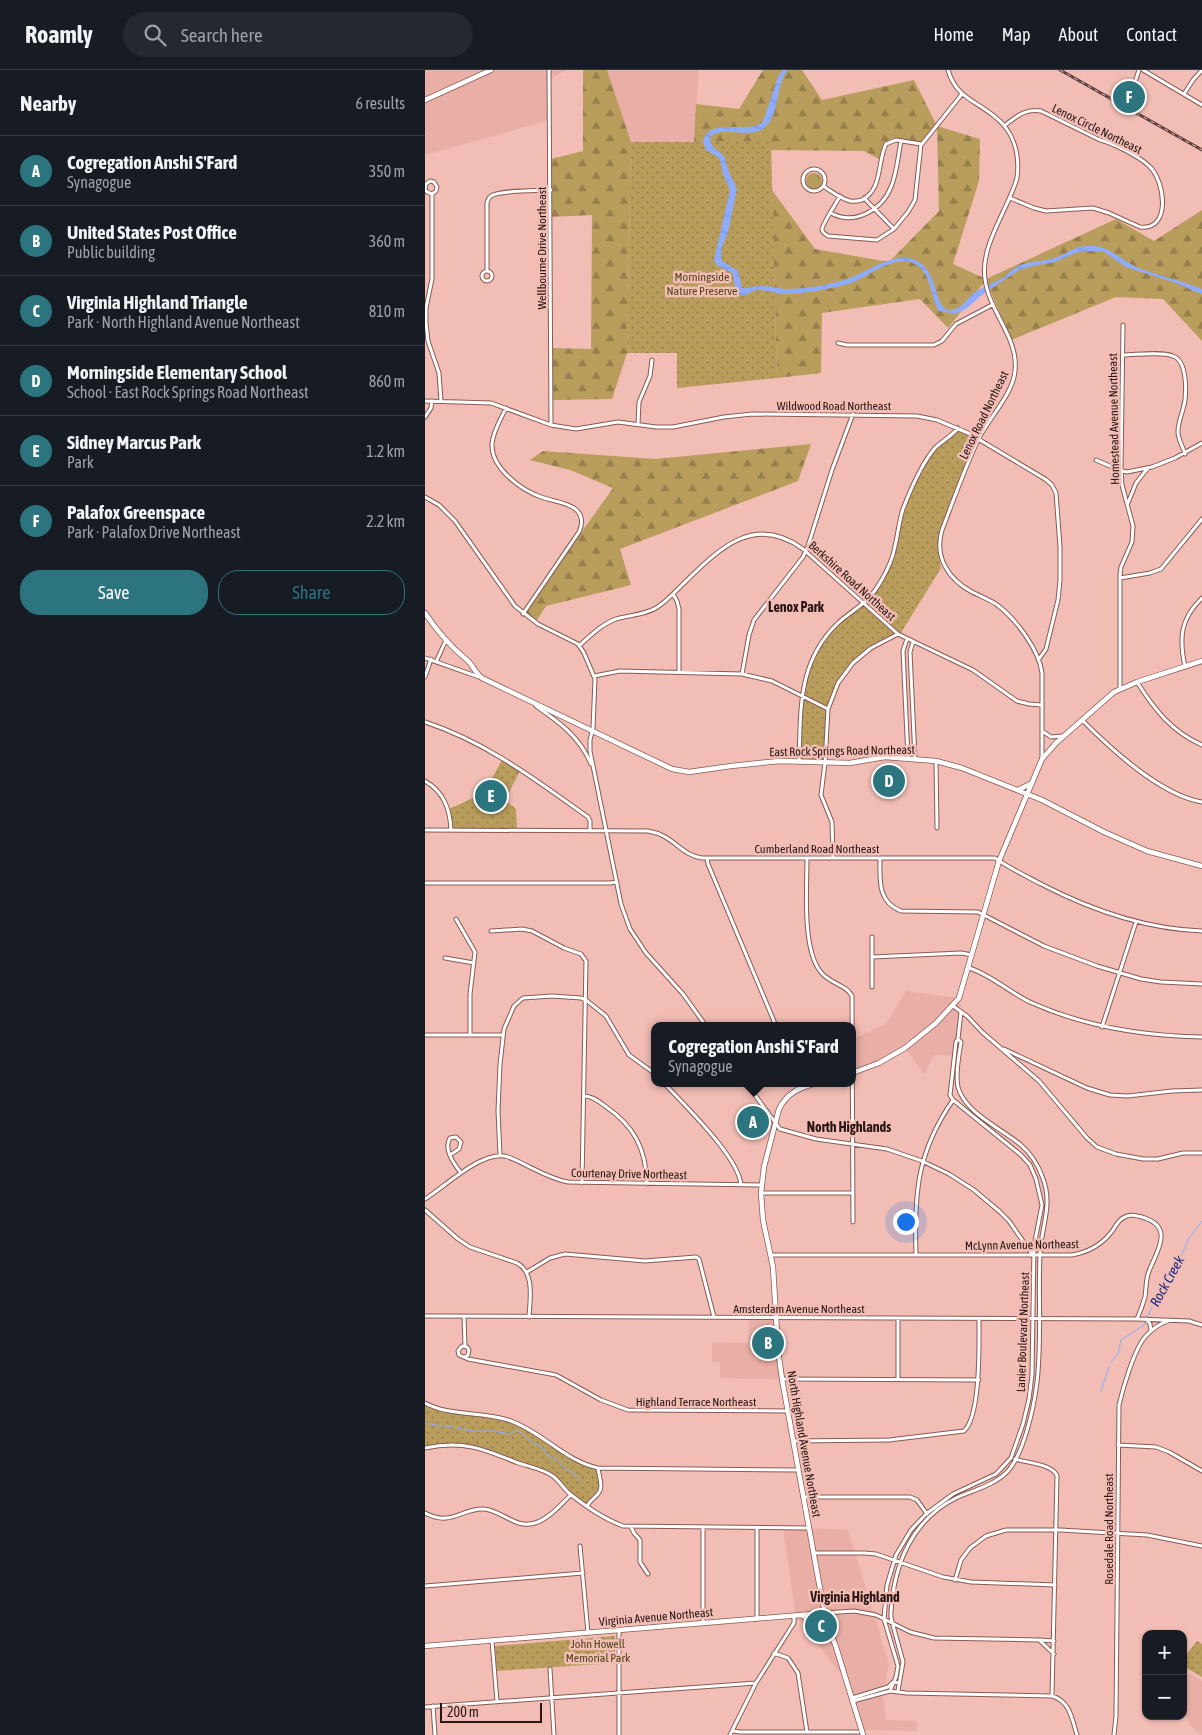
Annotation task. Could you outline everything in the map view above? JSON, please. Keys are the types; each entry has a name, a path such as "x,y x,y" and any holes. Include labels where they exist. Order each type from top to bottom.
{"street":[{"path":"425,100 491,70"},
{"name":"Wellbourne Drive Northeast","path":"549,70 551,425"},
{"name":"Lenox Road Northeast","path":"948,70 955,87 962,94 993,114 1004,126 1014,142 1018,160 1017,178 987,253 984,268 987,292 1012,344 1015,355 1015,370 1009,390 979,439 942,530 939,539 941,558 944,567 955,580 1003,610 1026,637 1039,659 1042,672 1042,759"},
{"path":"1133,88 1139,70"},
{"path":"1143,70 1202,105"},
{"path":"1184,94 1202,70"},
{"path":"840,196 822,228 823,233 828,236 877,240 893,229 908,212 915,200 921,144 962,94"},
{"name":"Lenox Circle Northeast","path":"1004,126 1023,112 1041,111 1109,142 1150,166 1158,179 1163,194 1160,216 1152,225 1145,228 1093,208 1047,212 1010,198"},
{"path":"823,186 844,199 855,202 869,195 875,187 886,144 890,141 901,141 921,144"},
{"path":"831,213 838,216 855,217 873,210 886,196 892,186 901,141"},
{"path":"810,171 818,171 824,178 823,186 815,191 808,190 804,184 805,175 810,171"},
{"path":"487,271 487,203 489,198 494,195 513,192 551,190"},
{"path":"432,194 431,280 426,308 426,323 429,341 439,373 441,401"},
{"path":"864,198 873,210 893,229"},
{"path":"838,343 847,345 934,345 942,341 956,324 992,305"},
{"name":"Homestead Avenue Northeast","path":"1120,689 1120,578 1121,567 1132,542 1133,526 1123,485 1122,471 1123,326"},
{"path":"1123,355 1167,354 1175,356 1180,361 1185,373 1186,390 1184,409 1179,421 1178,436 1185,454"},
{"path":"638,424 639,402 651,376 652,360"},
{"name":"Wildwood Road Northeast","path":"425,401 491,403 551,425 576,429 618,422 655,427 673,426 752,414 917,416 937,420 958,428 1045,479 1052,485 1058,497 1061,547 1059,591 1046,649 1039,659"},
{"path":"425,417 432,401"},
{"path":"505,408 493,441 493,452 497,462 511,478 529,491 542,498 575,508 582,521 579,532 523,614"},
{"path":"742,674 747,643 754,620 806,552 832,470 853,414"},
{"path":"799,762 801,696 808,668 821,643 839,623 864,604 876,590 895,548 903,508 928,458 938,445 958,428"},
{"path":"1096,460 1127,472 1149,467 1185,454 1202,443"},
{"path":"1128,504 1136,483 1149,467"},
{"path":"425,497 439,505 455,521 507,597 523,614 538,624 565,636 579,646 588,660 594,676 593,728 589,747 624,916 637,942 683,994 704,1022"},
{"path":"1120,578 1150,574 1161,569 1202,519"},
{"name":"Berkshire Road Northeast","path":"579,646 594,632 608,623 650,611 663,604 729,544 744,537 761,534 777,536 792,542 806,552 898,634 973,670 1017,701 1042,705"},
{"path":"673,594 679,610 679,672"},
{"path":"1185,666 1181,646 1181,632 1191,610 1202,598"},
{"path":"425,613 446,640 469,662 476,673 482,678"},
{"path":"833,858 832,822 821,795 828,709 838,683 853,663 871,648 898,634"},
{"path":"907,639 903,651 908,758"},
{"path":"436,662 446,640"},
{"path":"913,642 910,652 915,758"},
{"path":"425,658 482,678"},
{"path":"464,658 468,666 465,671"},
{"path":"425,677 431,659"},
{"path":"856,1072 879,1063 905,1048 928,1030 953,1006 962,992 999,861 1042,759 1062,736 1120,689 1202,661"},
{"path":"594,676 620,671 742,674 772,681 828,709"},
{"name":"East Rock Springs Road Northeast","path":"482,678 651,760 680,771 767,762 850,762 885,757 937,761 962,768 1054,805 1104,832 1147,851 1202,866"},
{"path":"1137,682 1157,713 1185,736 1202,745"},
{"path":"530,701 566,727 586,754 594,771"},
{"path":"906,702 912,702"},
{"path":"1081,719 1118,754 1144,774 1189,799 1202,801"},
{"path":"425,722 467,738 509,762 587,818 590,821 590,831"},
{"path":"1042,731 1051,737 1062,736"},
{"path":"937,761 937,828"},
{"path":"425,781 434,786 445,801 450,817 451,830"},
{"path":"1018,790 1032,783"},
{"name":"Cumberland Road Northeast","path":"425,830 657,832 670,838 691,855 707,858 990,857 995,858 1034,881 1093,907 1136,922 1184,931 1202,931"},
{"path":"707,858 774,1022"},
{"path":"807,858 807,921 813,960 825,977 849,991 853,996 853,1022"},
{"path":"880,858 881,892 887,902 895,909 907,912 978,912 1060,953 1119,973 1161,982 1202,984"},
{"path":"425,883 617,882"},
{"path":"456,919 475,952 470,994 470,1035"},
{"path":"1102,1027 1136,922"},
{"path":"491,931 529,930 563,948 581,954 585,958 587,964 583,1183"},
{"path":"872,937 872,987"},
{"path":"872,957 961,953 972,955"},
{"path":"445,958 474,963"},
{"path":"969,968 981,972 1004,988 1032,1002 1102,1027 1128,1032 1202,1037"},
{"path":"425,1199 461,1173 489,1158 500,1155 498,1111 503,1035 510,1014 516,1004 523,998 552,996 586,1000 606,1016 629,1055 651,1071"},
{"path":"953,1006 1039,1082 1087,1138 1100,1148 1143,1160 1187,1153 1202,1153"},
{"name":"Lanier Boulevard Northeast","path":"890,1691 898,1666 886,1620 887,1585 894,1560 911,1530 926,1514 953,1494 996,1474 1011,1458 1028,1403 1032,1375 1033,1254 1042,1205 1038,1185 1030,1165 1014,1148 953,1100 950,1095 961,1012"},
{"path":"425,1035 503,1035"},
{"name":"Lanier Boulevard Northeast","path":"898,1691 903,1671 903,1662 891,1618 893,1586 900,1562 910,1542 929,1517 950,1501 989,1484 1004,1475 1016,1460 1034,1404 1038,1370 1040,1254 1047,1212 1045,1183 1043,1176 1029,1154 1019,1143 967,1104 958,1088 961,1042 958,1039"},
{"path":"995,1043 1080,1085 1104,1094 1128,1096 1172,1090 1201,1091"},
{"path":"951,1083 958,1083"},
{"path":"668,1087 718,1144 739,1174 741,1185"},
{"path":"749,1087 780,1129 802,1135 887,1150 922,1161 961,1181 987,1200 1009,1221 1033,1254"},
{"name":"North Highland Avenue Northeast","path":"798,1087 785,1099 779,1108 774,1123 761,1185 763,1220 771,1255 781,1379 825,1613 861,1733"},
{"path":"852,1087 853,1222"},
{"path":"584,1096 592,1097 614,1112 631,1130 643,1154 647,1184"},
{"path":"916,1255 916,1198 922,1161 935,1129 953,1100"},
{"path":"963,1108 967,1104"},
{"path":"450,1155 461,1146 461,1142 456,1137 449,1138 447,1141 450,1155 461,1173"},
{"path":"1014,1148 1019,1143"},
{"name":"Courtenay Drive Northeast","path":"500,1155 509,1157 554,1179 583,1183 761,1185"},
{"path":"1038,1185 1045,1183"},
{"path":"761,1193 853,1193"},
{"path":"425,1210 464,1243 477,1250 517,1263 527,1272 529,1280 529,1317"},
{"name":"McLynn Avenue Northeast","path":"771,1255 1072,1255 1086,1252 1101,1243 1119,1221 1127,1216 1135,1215 1152,1222 1159,1230 1161,1243 1149,1272 1145,1298 1137,1318"},
{"path":"1036,1238 1042,1240"},
{"path":"527,1272 551,1258 565,1254 645,1260 696,1257 699,1259 714,1317"},
{"name":"Amsterdam Avenue Northeast","path":"425,1316 1137,1318 1189,1321 1202,1325"},
{"path":"464,1316 465,1346 469,1350 465,1357 458,1353 459,1349 465,1346"},
{"path":"898,1318 898,1379"},
{"path":"793,1441 889,1440 938,1433 961,1432 967,1429 979,1380 979,1318"},
{"path":"1146,1319 1150,1324 1151,1331"},
{"name":"Rosedale Road Northeast","path":"1114,1735 1116,1716 1121,1399 1140,1344 1151,1331 1163,1323 1173,1320"},
{"name":"Highland Terrace Northeast","path":"465,1357 557,1374 601,1400 628,1410 787,1411"},
{"path":"781,1379 979,1380"},
{"path":"425,1403 446,1410 488,1415 512,1421 534,1432 576,1460 598,1468 798,1470"},
{"path":"1028,1403 1034,1404"},
{"path":"425,1448 459,1445 487,1449 548,1474 571,1495 613,1523 631,1527 809,1528"},
{"path":"1119,1445 1156,1447 1169,1452 1202,1471"},
{"path":"1011,1458 1051,1468 1056,1472 1052,1696"},
{"path":"587,1506 601,1489 598,1468"},
{"path":"425,1514 434,1517 450,1518 472,1511 485,1510 497,1512 515,1522 530,1524 543,1519 571,1495"},
{"path":"803,1497 910,1496 917,1500 929,1517"},
{"path":"631,1527 640,1540 640,1562 648,1574"},
{"path":"703,1528 703,1623"},
{"path":"757,1528 757,1619"},
{"path":"955,1580 965,1554 975,1543 986,1536 1006,1530 1056,1530 1147,1535 1202,1546"},
{"path":"580,1546 588,1633"},
{"path":"814,1554 864,1552 955,1580 987,1584 1055,1585"},
{"path":"425,1586 583,1573"},
{"name":"Virginia Avenue Northeast","path":"425,1646 854,1611 876,1614 917,1635 934,1638 1054,1641"},
{"path":"801,1615 831,1636"},
{"path":"730,1735 756,1683 795,1623 795,1616"},
{"path":"619,1630 619,1735"},
{"path":"1039,1640 1054,1655"},
{"path":"492,1641 497,1700"},
{"path":"774,1653 788,1658 798,1672 807,1732"},
{"path":"549,1669 555,1735"},
{"path":"852,1700 888,1686 893,1682 899,1683"},
{"path":"425,1706 756,1683"},
{"path":"852,1700 890,1691 1052,1696 1063,1701 1069,1710 1077,1735"},
{"path":"433,1706 435,1735"},
{"path":"733,1731 861,1733"}],"shaded area":[{"path":"425,70 567,70 549,79 550,120 425,155"},
{"path":"607,70 699,70 694,142 631,142"},
{"path":"906,991 958,998 961,1007 957,1056 934,1055 924,1074 906,1049 856,1071 856,1037 886,1024"},
{"path":"749,1317 777,1318 784,1379 720,1378 720,1362 712,1362 712,1342 749,1343"},
{"path":"783,1527 848,1530 889,1664 883,1695 886,1720 917,1721 917,1731 861,1730 845,1679 796,1617"},
{"path":"1189,1673 1202,1681 1202,1735 1190,1725 1187,1718 1187,1676"}],"green space":[{"path":"583,70 607,70 631,142 627,353 612,399 552,400 551,348 591,349 592,215 551,217 551,159 583,151"},
{"path":"763,70 802,70 822,100 914,80 937,126 980,139 979,181 953,264 986,279 1116,219 1154,241 1202,210 1202,341 1163,299 1116,297 1011,340 986,280 948,328 920,299 822,313 821,373 777,378 772,190 815,249 889,262 939,211 937,127 921,143 899,138 889,140 885,144 879,159 864,151 771,150 771,142 694,142 696,104 739,109"},
{"name":"Morningside Nature Preserve","path":"631,142 771,142 777,378 677,388 677,353 627,353"},
{"path":"814,173 822,181 814,189 806,181"},
{"path":"957,427 979,440 941,531 938,550 941,568 899,636 876,645 855,660 839,680 826,711 825,762 799,762 804,678 813,656 835,628 863,605 881,583 892,558 903,504 938,444"},
{"path":"811,444 798,481 620,549 631,585 546,606 537,620 524,613 613,488 570,470 530,460 543,451 655,459"},
{"path":"503,758 521,769 505,800 516,809 517,830 451,830 449,809 484,793"},
{"path":"425,1405 457,1413 500,1418 532,1432 577,1462 596,1469 600,1479 599,1493 585,1506 568,1492 556,1478 518,1461 480,1449 453,1446 425,1450"},
{"name":"John Howell Memorial Park","path":"615,1636 615,1663 497,1671 495,1646"},
{"path":"1197,1641 1202,1644 1202,1677 1187,1668 1187,1654"}],"water":[{"path":"783,70 788,70 781,85 772,118 767,125 755,132 717,133 711,136 710,140 713,147 724,156 737,189 721,255 722,261 738,271 742,288 761,286 787,289 817,286 847,279 884,262 907,258 918,262 926,268 941,304 945,309 952,310 961,306 970,296 983,287 1003,278 1019,266 1056,258 1081,247 1094,246 1108,250 1141,269 1202,289 1202,294 1173,282 1126,267 1104,252 1090,251 1078,252 1055,262 1019,270 983,294 966,309 955,314 939,311 926,275 918,266 902,261 884,266 851,283 826,289 783,294 756,290 744,296 739,294 732,273 718,266 714,260 730,190 723,174 720,160 706,150 703,142 706,134 712,130 756,126 763,122 778,77"}],"waterway":[{"name":"Rock Creek","path":"1148,1316 1160,1289 1181,1256 1189,1238 1202,1221"},
{"name":"Rock Creek","path":"1111,1362 1118,1354 1121,1340 1144,1325 1145,1322"},
{"name":"Rock Creek","path":"1101,1391 1109,1367"},
{"path":"425,1423 472,1431 493,1431 510,1434 515,1431 521,1432 530,1441 543,1448 547,1455 556,1459 566,1470 571,1471 582,1481"}],"railway":[{"path":"1060,70 1202,150"}],"place":[{"name":"Palafox Greenspace","path":"1129,97"},
{"name":"Morningside Elementary School","path":"889,781"},
{"name":"Sidney Marcus Park","path":"491,796"},
{"name":"Cogregation Anshi S'Fard","path":"753,1122"},
{"name":"United States Post Office","path":"768,1343"},
{"name":"Virginia Highland Triangle","path":"821,1626"}],"district":[{"name":"Lenox Park","path":"796,607"},
{"name":"North Highlands","path":"849,1127"},
{"name":"Virginia Highland","path":"855,1597"}]}
